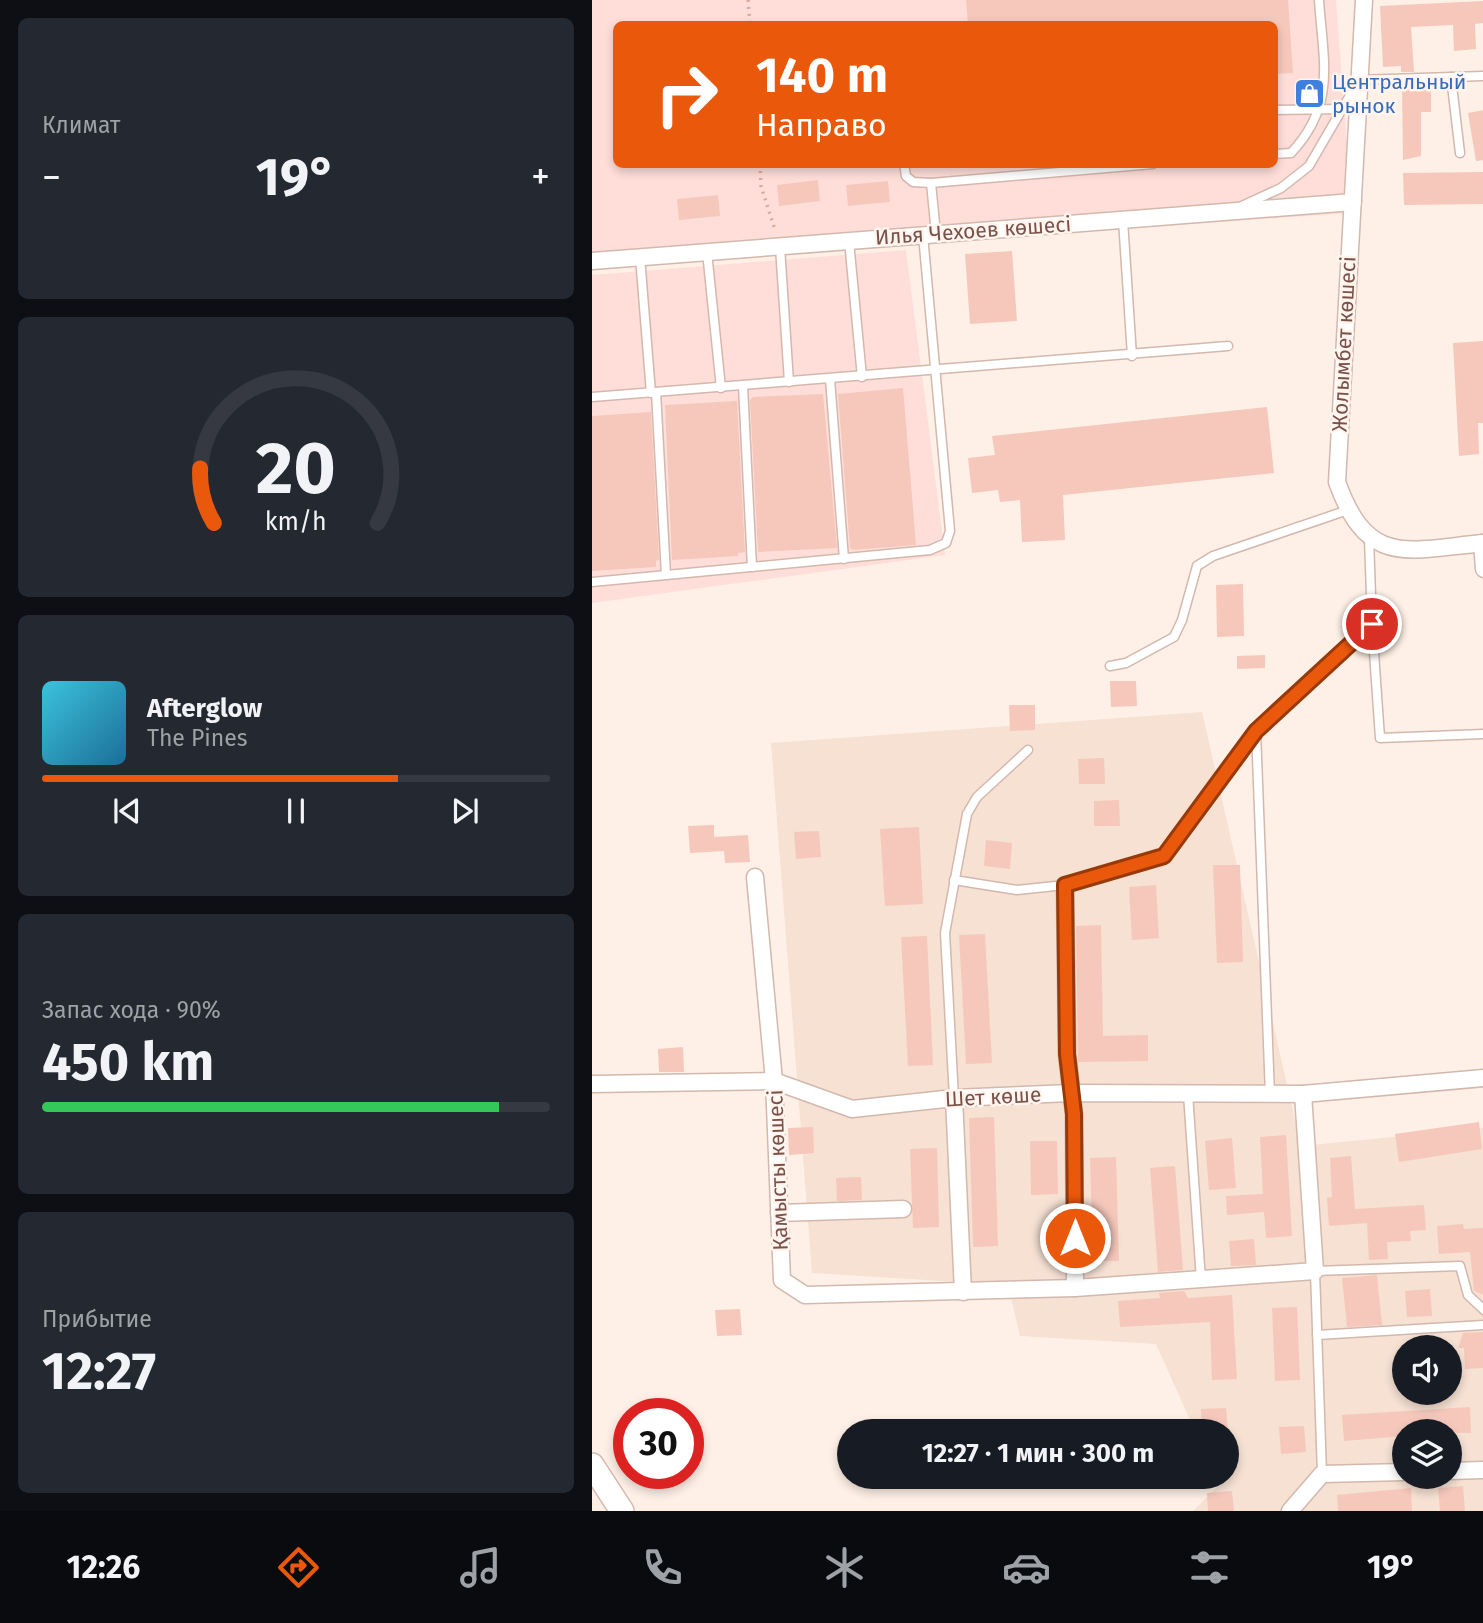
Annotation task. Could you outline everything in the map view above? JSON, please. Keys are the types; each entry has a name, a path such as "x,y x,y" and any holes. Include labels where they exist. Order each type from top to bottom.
{"main road":[{"path":"592,1465 622,1511"}],"street":[{"name":"Жолымбет көшесі","path":"1364,0 1337,482 1347,510 1368,538"},
{"name":"Илья Чехоев көшесі","path":"592,261 1353,202"},
{"path":"1368,538 1412,550 1483,543 1483,569"},
{"name":"Қамысты көшесі","path":"755,877 774,1081 782,1280 805,1294 962,1292 1201,1281 1315,1271"},
{"path":"1065,885 1067,1054 1074,1114 1075,1288"},
{"name":"Шет көше","path":"592,1084 774,1081 852,1109 954,1098 1071,1093 1303,1094 1483,1078"},
{"path":"1303,1094 1315,1271"},
{"path":"954,1098 962,1292"},
{"path":"779,1213 903,1209"},
{"path":"1462,1471 1483,1470"},
{"path":"1290,1511 1322,1474 1392,1472"}],"lane":[{"path":"1278,154 1291,153 1308,134 1325,95 1319,0"},
{"path":"1230,212 1281,188 1309,166 1359,80 1483,76"},
{"path":"1451,77 1460,153"},
{"path":"1278,110 1343,109"},
{"path":"905,168 906,176 913,182 931,183 1106,168"},
{"path":"592,582 930,551 946,543 950,531 935,370 929,235 931,183"},
{"path":"1123,220 1132,356"},
{"path":"849,241 862,377"},
{"path":"780,247 789,382"},
{"path":"707,252 721,387"},
{"path":"640,257 666,575"},
{"path":"592,397 1132,356 1228,346"},
{"path":"831,379 844,559"},
{"path":"743,386 752,567"},
{"path":"1110,666 1126,663 1174,637 1182,620 1197,566 1213,555 1347,510"},
{"path":"1368,538 1380,738 1483,734"},
{"path":"954,880 1017,890 1065,885 1164,856 1256,731 1372,624"},
{"path":"1256,731 1270,1095"},
{"path":"954,1098 946,933 967,814 977,797 1028,750"},
{"path":"1188,1094 1201,1281"},
{"path":"1322,1474 1315,1271 1460,1266 1468,1296 1483,1310"},
{"path":"1317,1335 1483,1325"}],"path":[{"path":"748,0 750,21"},
{"path":"760,168 761,186 780,247"}],"shaded area":[{"name":"Центральный рынок","path":"592,0 1336,0 1352,213 592,264"},
{"path":"906,250 945,555 592,603 592,275"},
{"path":"1202,712 1301,1146 1483,1128 1483,1511 1193,1511 1215,1489 1239,1489 1239,1419 1190,1419 1156,1344 1020,1336 1008,1285 812,1273 771,743"}],"building":[{"path":"966,0 1288,0 1293,73 1278,74 1278,21 968,21"},
{"path":"1484,1 1484,23 1475,24 1476,49 1454,51 1453,25 1411,27 1414,72 1401,72 1401,66 1383,67 1380,6"},
{"path":"1431,84 1431,112 1421,112 1421,156 1403,160 1402,85"},
{"path":"1484,110 1484,160 1476,161 1468,113"},
{"path":"1484,172 1484,204 1404,205 1403,173"},
{"path":"818,180 820,201 779,206 777,185"},
{"path":"888,181 890,202 848,206 846,185"},
{"path":"718,195 720,216 679,220 677,199"},
{"path":"1012,251 1017,321 970,324 965,254"},
{"path":"1484,341 1484,423 1478,423 1479,454 1459,456 1453,343"},
{"path":"903,388 916,545 853,550 850,548 838,394"},
{"path":"823,394 837,548 758,552 750,400 753,397"},
{"path":"737,401 745,552 738,553 738,556 672,560 665,405"},
{"path":"1267,407 1274,473 1063,495 1065,540 1022,542 1020,500 1000,502 998,490 972,493 968,458 995,455 992,436"},
{"path":"651,412 659,560 656,561 656,567 592,571 592,416"},
{"path":"1243,584 1244,636 1217,637 1216,585"},
{"path":"1265,655 1265,668 1237,669 1237,656"},
{"path":"1110,681 1136,681 1137,706 1111,707"},
{"path":"1009,705 1035,705 1035,730 1010,731"},
{"path":"1104,758 1105,784 1079,784 1078,759"},
{"path":"1119,800 1120,826 1094,826 1094,801"},
{"path":"714,825 714,837 748,835 750,862 725,863 724,851 690,853 688,826"},
{"path":"919,827 923,904 885,906 880,829"},
{"path":"819,831 821,857 796,859 794,832"},
{"path":"986,840 1012,843 1010,869 984,866"},
{"path":"1213,865 1240,865 1243,962 1217,963"},
{"path":"1156,885 1159,938 1132,940 1129,887"},
{"path":"1101,925 1103,1036 1148,1035 1148,1061 1078,1062 1076,926"},
{"path":"985,934 992,1063 966,1064 959,935"},
{"path":"927,936 933,1065 908,1066 901,937"},
{"path":"683,1047 684,1072 659,1072 658,1049"},
{"path":"994,1117 998,1246 973,1247 969,1118"},
{"path":"1479,1122 1482,1149 1399,1162 1395,1134"},
{"path":"813,1127 814,1153 789,1155 788,1128"},
{"path":"1286,1135 1292,1236 1266,1238 1264,1212 1227,1215 1226,1196 1263,1194 1260,1137"},
{"path":"1232,1138 1236,1188 1209,1190 1205,1141"},
{"path":"1030,1141 1057,1141 1058,1194 1031,1195"},
{"path":"937,1148 939,1227 913,1228 910,1149"},
{"path":"1351,1156 1355,1209 1424,1205 1426,1230 1410,1231 1411,1241 1387,1242 1388,1259 1369,1260 1367,1223 1329,1226 1327,1198 1332,1197 1330,1158"},
{"path":"1116,1157 1119,1261 1093,1261 1090,1158"},
{"path":"1175,1166 1183,1270 1158,1272 1150,1168"},
{"path":"861,1177 862,1200 837,1201 836,1178"},
{"path":"1463,1224 1464,1229 1484,1228 1484,1295 1474,1291 1470,1252 1439,1254 1437,1226"},
{"path":"1254,1239 1256,1265 1231,1266 1229,1241"},
{"path":"1377,1275 1382,1325 1347,1327 1342,1278"},
{"path":"1430,1289 1432,1316 1407,1317 1405,1291"},
{"path":"1184,1291 1188,1298 1232,1295 1237,1379 1212,1380 1210,1322 1120,1327 1118,1301 1160,1298 1159,1293"},
{"path":"1297,1307 1300,1380 1275,1381 1272,1308"},
{"path":"740,1309 742,1335 717,1336 715,1310"},
{"path":"1484,1332 1484,1368 1465,1369 1463,1333"},
{"path":"1470,1407 1471,1433 1462,1433 1462,1419 1392,1419 1392,1437 1344,1441 1342,1415"},
{"path":"1226,1408 1227,1419 1201,1419 1201,1409"},
{"path":"1304,1426 1306,1452 1281,1454 1279,1427"},
{"path":"1462,1486 1465,1511 1440,1511 1438,1489 1462,1489"},
{"path":"1411,1489 1412,1511 1338,1511 1337,1495"},
{"path":"1232,1491 1234,1511 1208,1511 1207,1493"}],"place":[{"name":"Центральный рынок","path":"1309,94"}],"route":[{"path":"1075,1238 1074,1114 1067,1054 1065,885 1111,869 1164,856 1256,731 1372,624"}]}
